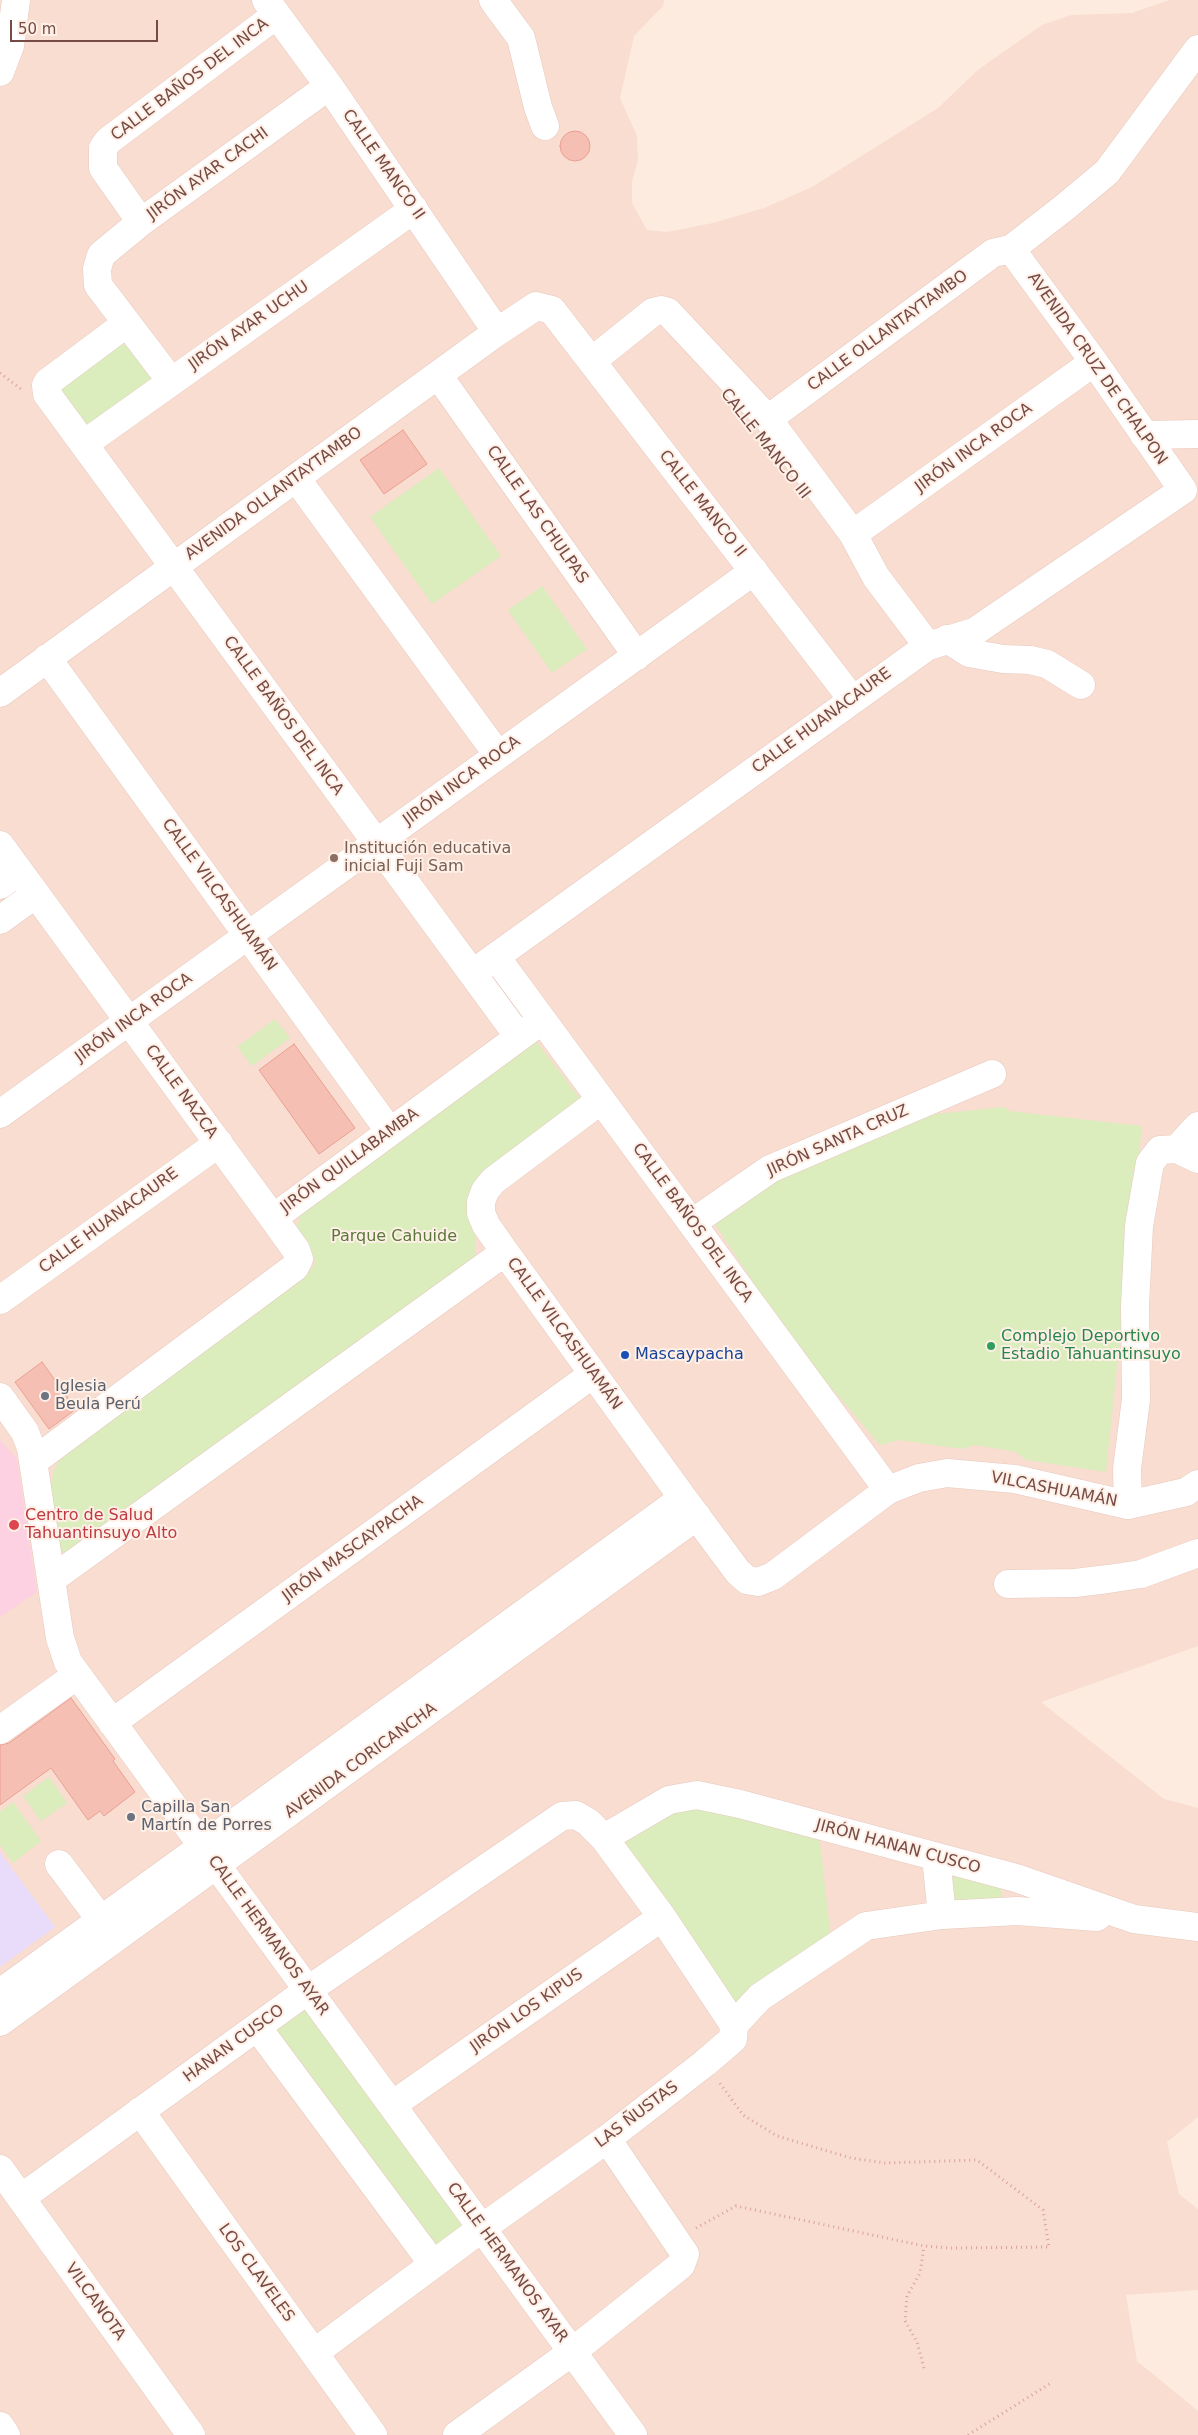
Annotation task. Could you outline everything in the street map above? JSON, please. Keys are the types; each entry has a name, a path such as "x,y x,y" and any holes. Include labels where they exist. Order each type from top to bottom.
{"street":[{"path":"0,72 10,46 7,28 16,0"},
{"path":"493,0 521,38 538,107 545,126"},
{"name":"CALLE MANCO II","path":"271,8 329,86 497,332"},
{"name":"CALLE BAÑOS DEL INCA","path":"141,222 103,168 103,148 108,141 271,8"},
{"name":"CALLE OLLANTAYTAMBO","path":"768,419 993,254 1011,249 1107,172 1198,49"},
{"name":"JIRÓN AYAR CACHI","path":"127,323 98,285 96,269 101,256 141,222 329,86"},
{"name":"JIRÓN AYAR UCHU","path":"84,444 414,209"},
{"name":"AVENIDA CRUZ DE CHALPON","path":"1011,249 1094,362 1144,435 1190,492"},
{"name":"AVENIDA OLLANTAYTAMBO","path":"0,693 497,332 536,306 552,310"},
{"name":"CALLE MANCO II","path":"552,310 852,699"},
{"path":"592,361 661,312"},
{"name":"CALLE MANCO III","path":"661,312 768,419 853,534 876,577"},
{"name":"CALLE MANCO III","path":"661,312 756,427 840,543 876,577 937,642"},
{"path":"127,323 171,381"},
{"name":"CALLE BAÑOS DEL INCA","path":"127,323 48,382 46,386 47,394 519,1036"},
{"name":"JIRÓN INCA ROCA","path":"853,534 1094,362"},
{"name":"CALLE LAS CHULPAS","path":"438,375 637,656"},
{"path":"1144,435 1198,434"},
{"path":"296,478 498,755"},
{"name":"CALLE HUANACAURE","path":"473,973 852,699 937,642 974,632 1190,492"},
{"name":"JIRÓN INCA ROCA","path":"0,1114 754,571"},
{"path":"937,642 969,653 1048,664 1080,685"},
{"name":"CALLE VILCASHUAMÁN","path":"47,658 390,1132"},
{"name":"CALLE NAZCA","path":"0,845 10,878 36,894 274,1218"},
{"path":"0,920 36,894"},
{"name":"CALLE BAÑOS DEL INCA","path":"496,957 888,1490"},
{"name":"JIRÓN QUILLABAMBA","path":"34,1462 295,1268 299,1259 296,1250 274,1218 542,1019"},
{"name":"JIRÓN SANTA CRUZ","path":"692,1223 770,1169 992,1074"},
{"name":"CALLE VILCASHUAMÁN","path":"601,1100 493,1180 485,1191 481,1202 481,1213 486,1225 505,1252 738,1572 747,1580 758,1582"},
{"path":"1128,1506 1127,1469 1136,1399 1135,1306 1140,1226 1150,1163 1160,1150 1188,1154 1198,1126"},
{"name":"CALLE HUANACAURE","path":"0,1300 219,1143"},
{"path":"52,1579 505,1252"},
{"name":"JIRÓN MASCAYPACHA","path":"112,1723 593,1374"},
{"name":"CALLE HERMANOS AYAR","path":"2,1403 25,1432 34,1462 63,1651 77,1675 633,2435"},
{"name":"VILCASHUAMÁN","path":"758,1582 772,1576 888,1490 919,1478 947,1473 1015,1479 1128,1506 1186,1492 1198,1484"},
{"name":"AVENIDA CORICANCHA","path":"0,2022 210,1857 690,1507"},
{"path":"1008,1584 1075,1583 1141,1574 1198,1553"},
{"path":"0,1730 77,1675"},
{"name":"JIRÓN HANAN CUSCO","path":"604,1838 669,1800 697,1795 740,1804 1016,1878 1134,1919 1198,1927"},
{"name":"HANAN CUSCO","path":"21,2198 308,1990 562,1816 576,1816 588,1822 604,1838"},
{"path":"604,1838 662,1917 734,2025"},
{"name":"AVENIDA CORICANCHA","path":"0,1993 101,1920 210,1857"},
{"path":"936,1857 942,1915"},
{"path":"59,1864 101,1920"},
{"path":"1016,1878 1017,1911"},
{"name":"LAS ÑUSTAS","path":"314,2353 482,2228 606,2139 705,2063 733,2039 734,2025 760,1996 866,1926 942,1915 1017,1911 1134,1919"},
{"name":"JIRÓN LOS KIPUS","path":"392,2105 662,1917"},
{"path":"257,2027 433,2264"},
{"name":"LOS CLAVELES","path":"140,2111 373,2435"},
{"path":"457,2435 572,2352 681,2265 680,2247 606,2139"},
{"name":"VILCANOTA","path":"0,2169 191,2435"},
{"path":"0,2426 6,2435"}],"path":[{"path":"680,2247 736,2206 924,2246 951,2248 1049,2247 1043,2210 977,2160 885,2162 850,2158 777,2136 743,2115 705,2063"},
{"path":"924,2246 920,2273 907,2296 905,2321 917,2342 924,2368"},
{"path":"968,2435 1051,2383"}],"shaded area":[{"path":"0,0 664,0 663,6 634,36 620,98 637,136 638,160 632,181 632,203 647,230 667,232 713,223 764,208 812,187 938,108 979,69 1042,25 1071,15 1132,13 1169,0 1198,0 1198,1646 1041,1702 1164,1799 1198,1808 1198,2117 1167,2142 1179,2194 1198,2209 1198,2290 1126,2295 1137,2361 1198,2411 1198,2435 0,2435"},
{"name":"Centro de Salud Tahuantinsuyo Alto","path":"0,1440 17,1459 37,1592 0,1617"},
{"path":"0,1852 55,1927 0,1967"}],"green space":[{"path":"114,345 127,345 152,379 87,426 57,386"},
{"path":"439,468 501,556 432,604 370,517"},
{"path":"542,586 587,649 552,673 508,610"},
{"path":"275,1019 290,1038 252,1066 237,1047"},
{"name":"Parque Cahuide","path":"536,1041 582,1101 479,1179 474,1269 70,1555 57,1550 49,1493 54,1470 64,1452 314,1267 315,1260 296,1232 300,1215"},
{"name":"Complejo Deportivo Estadio Tahuantinsuyo","path":"1004,1107 1009,1111 1142,1126 1106,1472 1026,1460 1016,1452 975,1445 962,1449 899,1440 880,1445 793,1343 711,1218 772,1176 936,1114"},
{"path":"49,1777 67,1803 41,1821 23,1796"},
{"path":"13,1802 41,1841 13,1863 0,1845 0,1812"},
{"path":"678,1803 819,1834 831,1939 732,2004 614,1840"},
{"path":"947,1872 1001,1888 1001,1899 949,1903"},
{"path":"307,2000 474,2225 434,2255 267,2029"}],"building":[{"path":"575,131 586,135 590,146 586,157 575,161 564,157 560,146 564,135"},
{"path":"403,430 427,464 384,494 360,460"},
{"path":"294,1044 355,1128 319,1154 259,1070"},
{"name":"Iglesia Beula Perú","path":"42,1362 76,1409 49,1429 15,1382"},
{"path":"71,1698 115,1759 113,1761 135,1792 104,1816 100,1811 88,1820 51,1768 0,1805 0,1745 9,1743"}],"place":[{"name":"Institución educativa inicial Fuji Sam","path":"334,858"},
{"name":"Complejo Deportivo Estadio Tahuantinsuyo","path":"991,1346"},
{"name":"Mascaypacha","path":"625,1355"},
{"name":"Iglesia Beula Perú","path":"45,1396"},
{"name":"Centro de Salud Tahuantinsuyo Alto","path":"14,1525"},
{"name":"Capilla San Martín de Porres","path":"131,1817"}]}
